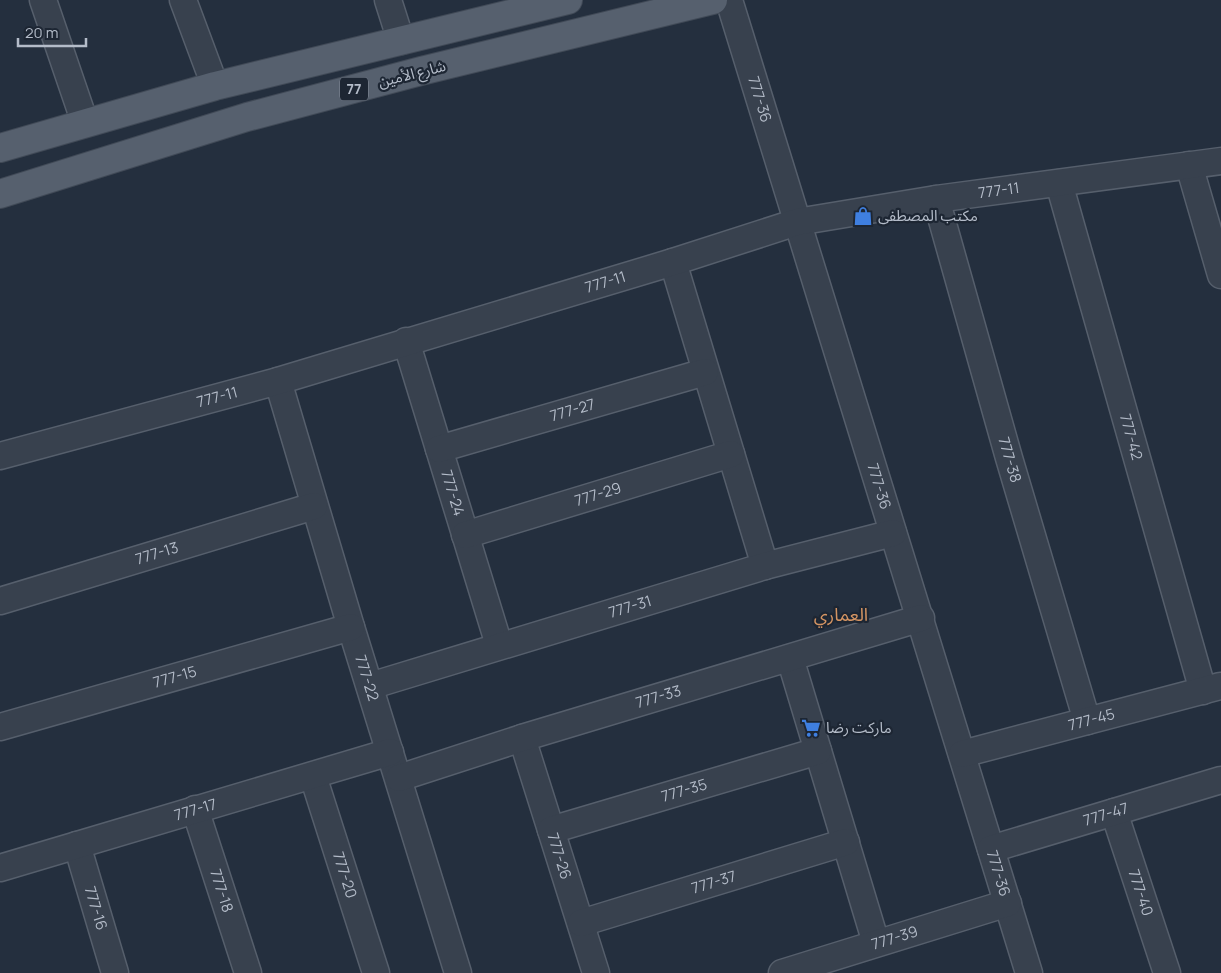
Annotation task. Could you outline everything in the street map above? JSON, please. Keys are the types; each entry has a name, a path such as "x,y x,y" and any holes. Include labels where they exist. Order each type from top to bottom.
{"main road":[{"name":"77","path":"0,148 215,86 568,0"},
{"name":"شارع الأمين","path":"0,194 247,118 430,69 713,0"}],"street":[{"path":"43,0 85,123"},
{"path":"183,0 215,86"},
{"path":"388,0 401,41"},
{"name":"777-36","path":"729,0 1029,973"},
{"name":"777-11","path":"0,456 278,381 674,262 797,222 936,199 1221,161"},
{"path":"1189,165 1221,275"},
{"name":"777-42","path":"1059,183 1212,689"},
{"name":"777-38","path":"936,199 1009,458 1087,721"},
{"path":"674,262 765,566"},
{"name":"777-24","path":"406,341 499,645"},
{"name":"777-27","path":"439,449 706,372"},
{"name":"777-22","path":"278,381 314,506 458,973"},
{"name":"777-29","path":"465,534 731,454"},
{"name":"777-13","path":"0,601 314,506"},
{"name":"777-31","path":"370,686 499,645 765,566 893,533"},
{"name":"777-33","path":"399,778 522,738 921,618"},
{"name":"777-15","path":"0,727 351,627"},
{"path":"790,658 876,943"},
{"name":"777-45","path":"962,754 1212,689"},
{"name":"777-26","path":"522,738 596,973"},
{"name":"777-35","path":"551,830 818,751"},
{"name":"777-17","path":"0,868 390,752"},
{"name":"777-20","path":"314,776 376,973"},
{"name":"777-47","path":"991,849 1221,780"},
{"name":"777-18","path":"196,809 248,973"},
{"name":"777-40","path":"1114,812 1167,973"},
{"name":"777-37","path":"580,923 846,842"},
{"name":"777-16","path":"77,845 116,973"},
{"name":"777-39","path":"782,973 1008,903"}],"place":[{"name":"مكتب المصطفى","path":"863,216"},
{"name":"ماركت رضا","path":"811,728"}],"district":[{"name":"العماري","path":"841,615"}]}
